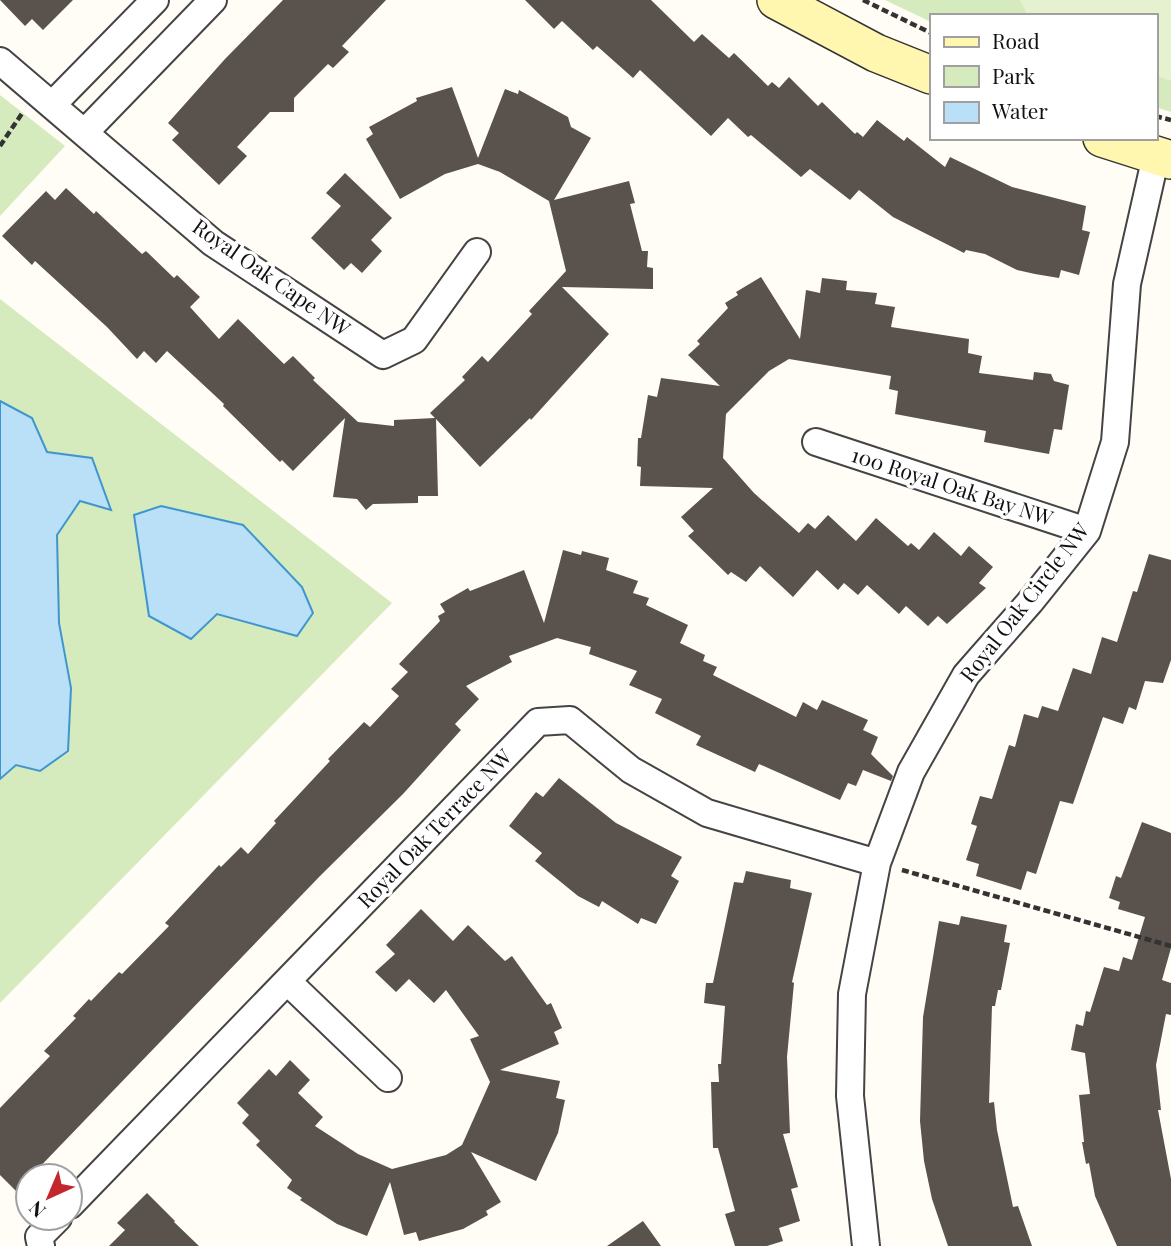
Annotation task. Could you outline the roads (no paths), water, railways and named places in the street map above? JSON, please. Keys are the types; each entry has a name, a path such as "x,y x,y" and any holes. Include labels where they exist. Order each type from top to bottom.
{"street":[{"path":"43,97 155,0"},
{"path":"85,132 213,0"},
{"path":"776,0 876,53 930,75"},
{"name":"Royal Oak Cape NW","path":"0,61 213,243 383,355 414,341 477,252"},
{"path":"1108,140 1163,158"},
{"name":"Royal Oak Circle NW","path":"862,1245 850,1096 852,994 877,863 911,772 966,676 1087,531 1115,442 1127,284 1163,158"},
{"name":"100 Royal Oak Bay NW","path":"816,442 1087,531"},
{"name":"Royal Oak Terrace NW","path":"84,1191 538,722 570,720 631,770 707,813 877,863"},
{"path":"288,982 388,1078"}],"water":[{"path":"0,401 32,418 47,452 92,458 111,510 80,501 57,535 59,623 71,688 68,751 40,771 16,765 0,779"},
{"path":"161,506 243,525 302,587 313,613 297,636 217,614 191,639 149,616 134,515"}]}
